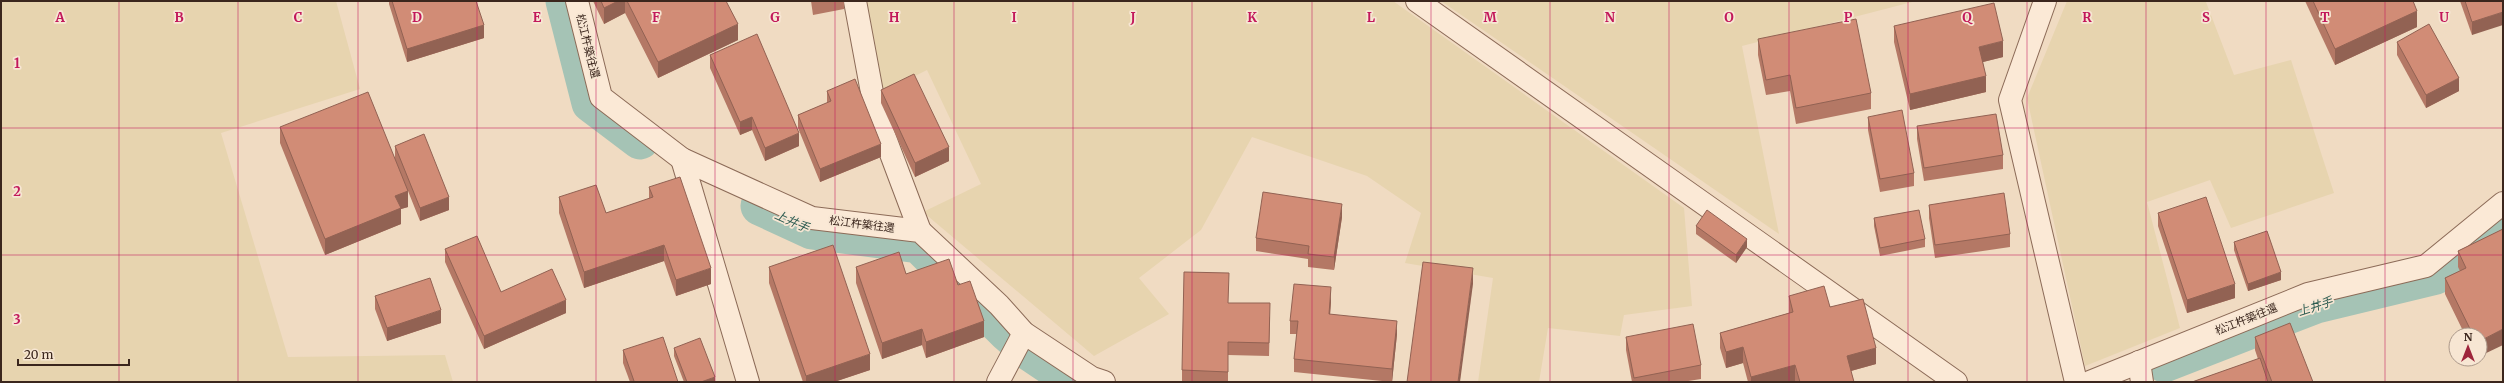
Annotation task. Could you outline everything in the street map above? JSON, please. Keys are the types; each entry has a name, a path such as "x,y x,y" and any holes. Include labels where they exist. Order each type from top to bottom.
{"street":[{"name":"松江杵築往還","path":"577,1 601,97 682,159 812,218 920,231"},
{"path":"855,1 876,114 920,231 999,306 1024,333 1092,378 1104,382"},
{"path":"1417,1 1956,382"},
{"path":"2045,1 2010,100 2076,382"},
{"path":"682,159 748,382"},
{"name":"松江杵築往還","path":"2090,382 2141,372 2308,294 2426,266 2503,203"},
{"path":"998,382 1024,333"}],"shaded area":[{"path":"1,1 336,1 360,89 221,133 288,357 445,355 453,382 1,382"},
{"path":"866,1 1393,1 1684,208 1692,306 1624,315 1620,336 1548,328 1539,382 1478,382 1493,278 1405,263 1421,213 1367,176 1252,137 1201,230 1139,278 1169,314 1094,356 923,212 981,184 927,70 883,92"},
{"path":"1441,1 1916,1 1742,46 1779,234"},
{"path":"2067,1 2206,2 2234,75 2291,60 2334,193 2231,228 2210,180 2147,202 2180,328 2085,366 2027,98"}],"building":[{"path":"392,1 476,1 484,25 407,49"},
{"path":"601,1 618,1 604,8"},
{"path":"627,1 726,1 738,24 658,62"},
{"path":"2313,1 2413,1 2417,11 2335,49"},
{"path":"2465,1 2503,1 2503,12 2472,22"},
{"path":"1994,3 2003,41 1979,47 1986,76 1910,94 1894,26"},
{"path":"1856,19 1871,93 1796,108 1790,75 1766,80 1758,39"},
{"path":"2429,24 2459,78 2426,95 2397,42"},
{"path":"757,34 799,133 765,148 752,117 740,122 710,55"},
{"path":"914,74 949,147 915,163 881,90"},
{"path":"855,79 881,144 820,169 798,115 831,101 827,91"},
{"path":"368,92 408,191 395,196 401,208 325,239 280,127"},
{"path":"1902,110 1914,173 1880,179 1868,117"},
{"path":"1996,114 2003,155 1924,168 1917,126"},
{"path":"424,134 449,197 420,208 395,146"},
{"path":"680,177 711,268 676,280 664,245 584,272 559,197 596,185 606,213 653,197 649,187"},
{"path":"1263,192 1342,204 1334,257 1308,254 1309,246 1256,238"},
{"path":"2004,193 2010,234 1935,245 1929,205"},
{"path":"2206,197 2235,284 2187,300 2158,213"},
{"path":"1707,210 1747,239 1736,255 1696,226"},
{"path":"1919,210 1925,239 1880,248 1874,218"},
{"path":"2503,229 2503,329 2488,337 2488,327 2469,327 2445,278 2466,268 2458,251"},
{"path":"2267,231 2281,272 2248,284 2234,242"},
{"path":"477,236 501,292 552,269 566,300 484,336 445,249"},
{"path":"833,245 870,354 806,376 769,267"},
{"path":"899,252 906,274 949,259 958,285 970,281 984,321 926,342 922,329 882,343 856,267"},
{"path":"1423,262 1473,268 1458,382 1407,382"},
{"path":"1184,272 1229,273 1228,303 1270,303 1269,343 1228,342 1228,372 1182,370"},
{"path":"430,278 441,310 387,328 375,296"},
{"path":"1294,284 1331,287 1329,314 1397,321 1392,369 1294,359 1298,321 1290,321"},
{"path":"1824,286 1830,307 1863,299 1876,348 1847,356 1854,382 1800,382 1795,365 1751,377 1743,347 1726,352 1720,333 1793,312 1789,296"},
{"path":"2290,323 2313,382 2272,382 2255,337"},
{"path":"1693,324 1701,365 1634,378 1626,337"},
{"path":"663,337 678,382 632,382 634,381 623,350"},
{"path":"700,338 715,377 701,382 687,382 674,348"},
{"path":"2260,358 2268,382 2192,382"}],"waterway":[{"name":"上井手","path":"565,1 591,103 640,140"},
{"name":"上井手","path":"760,206 812,230 919,244 1007,332 1029,351 1075,382"},
{"name":"上井手","path":"2164,363 2316,304 2436,275 2503,220"}]}
